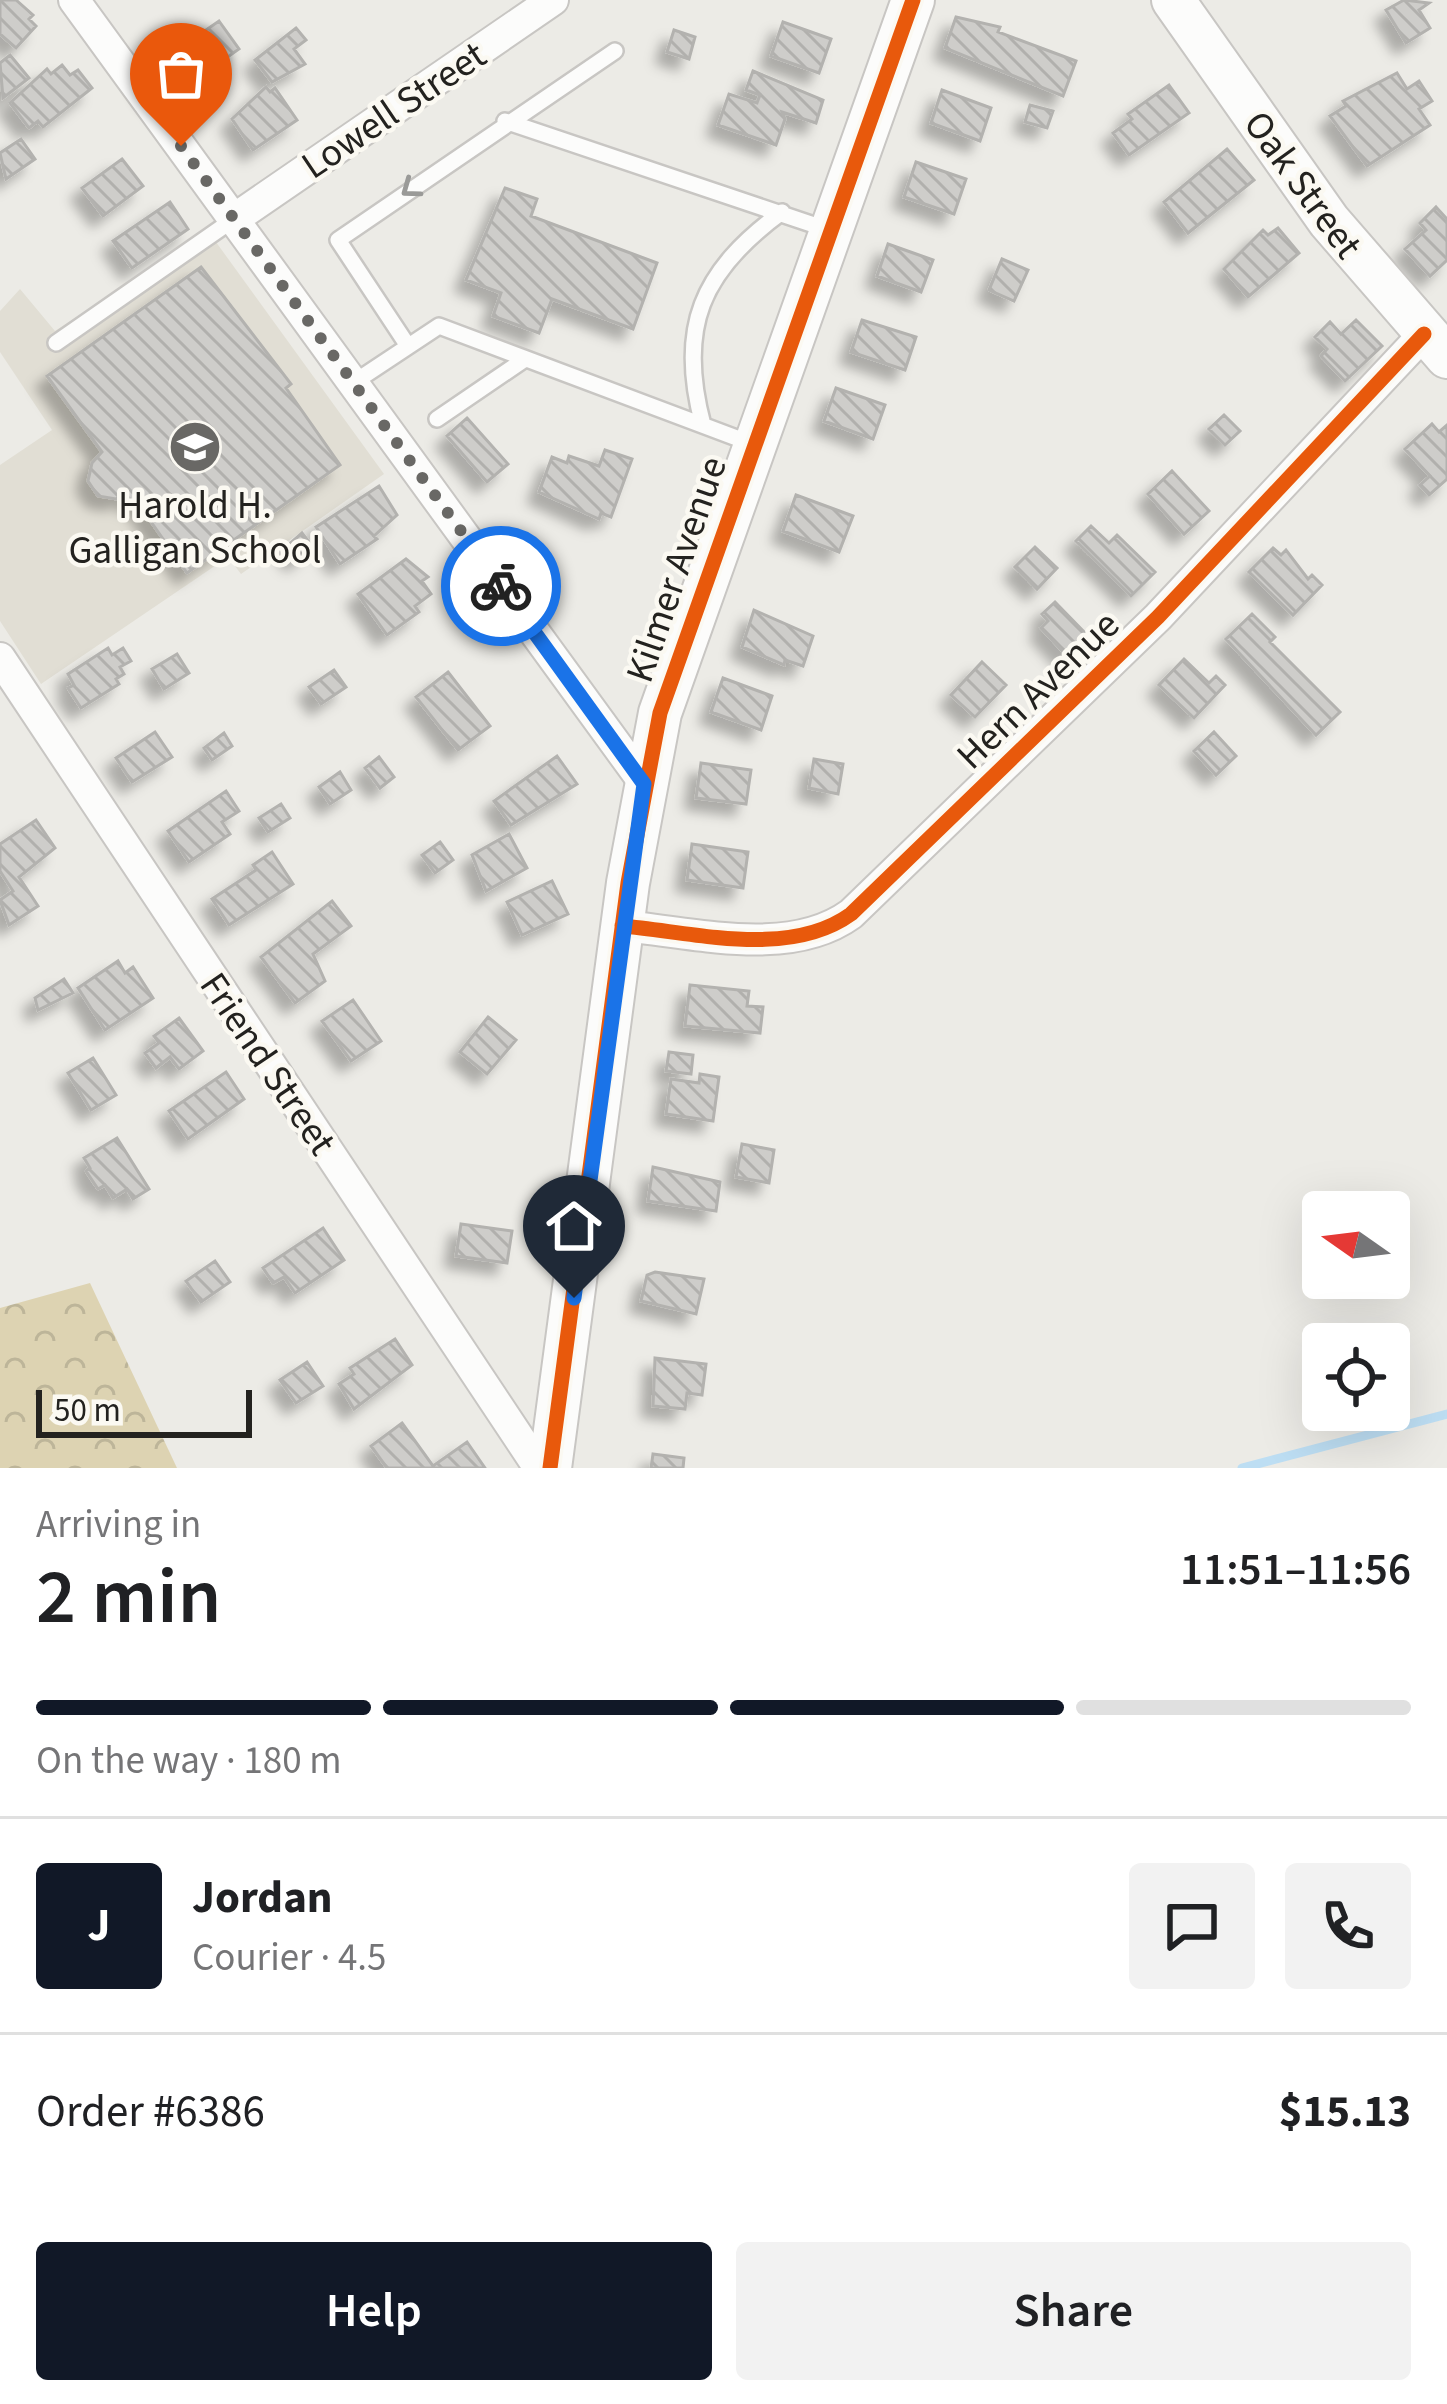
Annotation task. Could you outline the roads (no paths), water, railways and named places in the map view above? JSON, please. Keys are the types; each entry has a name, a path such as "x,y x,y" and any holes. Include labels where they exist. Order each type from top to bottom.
{"street":[{"path":"74,0 644,784"},
{"name":"Lowell Street","path":"234,219 553,0"},
{"name":"Kilmer Avenue","path":"550,1468 622,926 644,784 666,688 913,0"},
{"name":"Oak Street","path":"1173,0 1317,205 1435,346"},
{"name":"Hern Avenue","path":"622,926 783,940 829,928 851,914 1435,346"},
{"name":"Friend Street","path":"0,658 539,1468"}],"lane":[{"path":"407,346 338,240 505,121 615,50"},
{"path":"505,121 830,231"},
{"path":"703,425 690,376 693,326 713,280 744,240 782,212"},
{"path":"56,344 234,219"},
{"path":"353,383 440,326 754,444"},
{"path":"437,419 526,358"}],"waterway":[{"path":"1242,1468 1447,1414"}],"place":[{"name":"Harold H. Galligan School","path":"195,447"}]}
